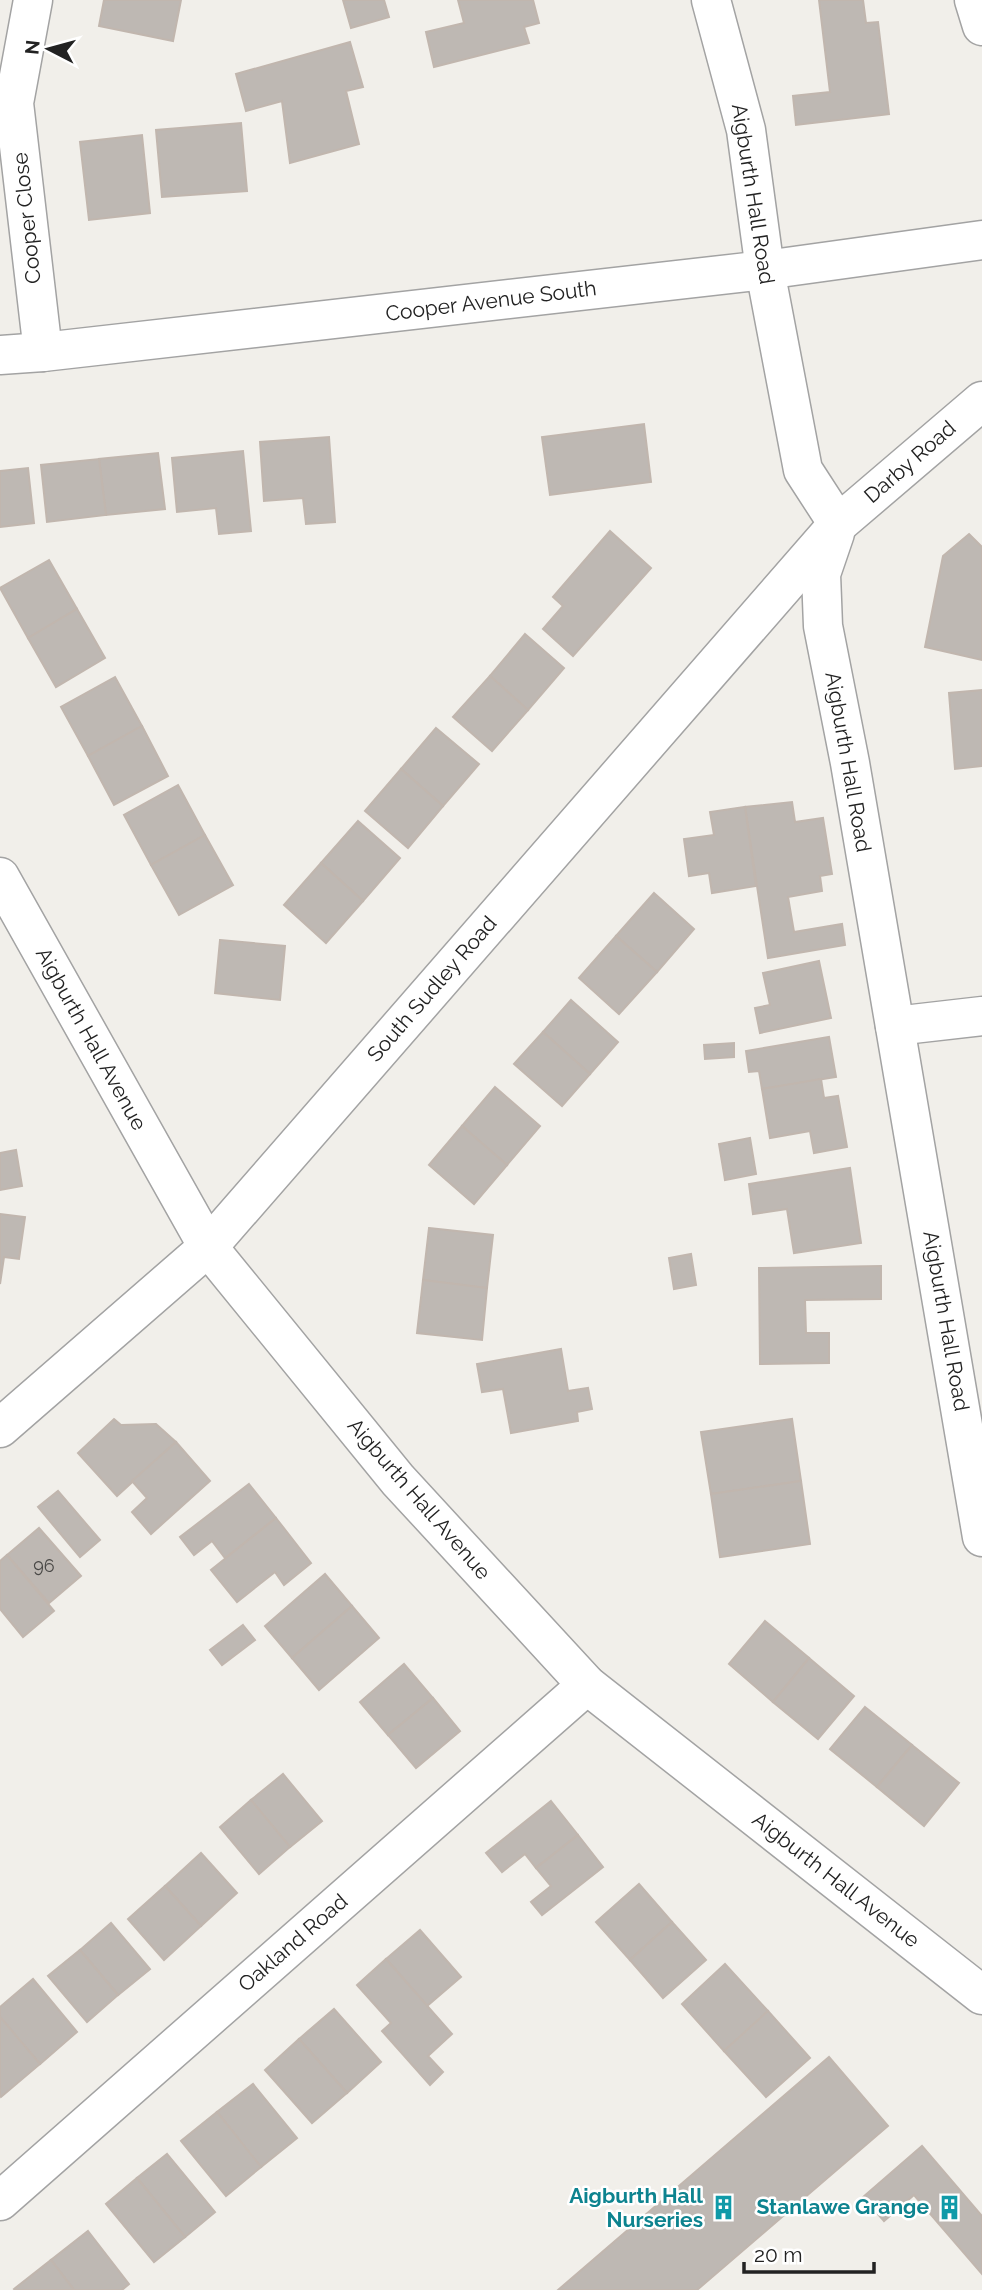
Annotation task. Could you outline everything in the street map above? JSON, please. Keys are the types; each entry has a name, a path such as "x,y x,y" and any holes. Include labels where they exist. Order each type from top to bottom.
{"street":[{"name":"Cooper Close","path":"33,0 14,103 43,352"},
{"name":"Aigburth Hall Road","path":"711,0 746,130 765,270 803,470 838,524 821,575 823,626 850,763 982,1537"},
{"path":"974,0 982,26"},
{"name":"Cooper Avenue South","path":"0,355 765,270 982,240"},
{"name":"Darby Road","path":"838,524 982,401"},
{"name":"South Sudley Road","path":"0,1428 208,1247 838,524"},
{"name":"Aigburth Hall Avenue","path":"0,877 208,1247 398,1480 587,1685 982,1995"},
{"path":"895,1026 982,1016"},
{"name":"Oakland Road","path":"0,2201 587,1685"}],"building":[{"path":"104,0 181,0 173,41 99,26"},
{"path":"343,0 384,0 389,17 351,28"},
{"path":"458,0 533,0 539,23 524,27 529,43 434,67 426,32 464,23"},
{"path":"819,0 863,0 866,23 878,22 889,114 796,125 793,96 830,92"},
{"path":"350,42 363,87 346,91 359,144 290,163 282,101 246,111 236,74"},
{"path":"241,123 247,191 162,197 156,130"},
{"path":"142,135 150,213 89,220 80,142"},
{"path":"644,424 651,482 550,495 542,437"},
{"path":"329,437 335,522 306,524 303,498 264,501 260,442"},
{"path":"243,451 251,531 219,534 216,508 177,512 172,458"},
{"path":"158,453 165,509 106,515 99,459"},
{"path":"99,459 106,515 47,522 41,465"},
{"path":"28,468 34,523 0,527 0,471"},
{"path":"610,531 651,568 573,656 543,629 563,606 553,597"},
{"path":"969,534 982,547 982,660 925,647 943,556"},
{"path":"49,560 77,609 28,638 0,588"},
{"path":"77,609 105,658 56,687 28,638"},
{"path":"525,634 564,668 528,710 490,676"},
{"path":"490,676 528,710 492,751 453,717"},
{"path":"115,677 142,726 88,756 61,707"},
{"path":"982,690 982,766 955,769 949,693"},
{"path":"142,726 168,776 114,805 88,756"},
{"path":"436,728 479,764 443,806 401,769"},
{"path":"401,769 443,806 408,848 365,811"},
{"path":"178,785 205,835 151,865 124,815"},
{"path":"792,802 795,822 823,818 832,874 820,876 822,891 788,897 794,932 842,924 845,945 768,958 745,807"},
{"path":"745,807 756,886 712,893 709,873 689,876 684,839 714,835 710,812"},
{"path":"358,821 400,858 363,901 321,863"},
{"path":"205,835 233,885 179,915 151,865"},
{"path":"321,863 363,901 326,943 284,905"},
{"path":"654,893 694,929 657,972 616,936"},
{"path":"616,936 657,972 619,1014 579,978"},
{"path":"220,940 285,946 280,1000 215,993"},
{"path":"819,961 831,1018 760,1033 755,1008 770,1005 763,973"},
{"path":"571,1000 618,1042 590,1074 543,1032"},
{"path":"543,1032 590,1074 562,1106 514,1064"},
{"path":"829,1037 836,1077 762,1089 759,1071 749,1072 746,1051"},
{"path":"734,1043 734,1057 705,1059 704,1045"},
{"path":"821,1079 824,1098 838,1096 847,1147 814,1153 810,1131 770,1138 762,1089"},
{"path":"495,1087 540,1126 507,1165 462,1126"},
{"path":"462,1126 507,1165 474,1204 429,1165"},
{"path":"750,1138 756,1174 725,1180 719,1144"},
{"path":"16,1150 22,1186 0,1190 0,1153"},
{"path":"850,1168 861,1243 794,1253 787,1209 753,1214 749,1184"},
{"path":"0,1214 25,1217 19,1259 4,1257 0,1284"},
{"path":"429,1228 493,1235 487,1288 423,1280"},
{"path":"691,1254 696,1285 674,1289 669,1258"},
{"path":"881,1266 881,1299 805,1300 806,1333 829,1333 829,1363 760,1364 759,1268"},
{"path":"423,1280 487,1288 482,1340 417,1333"},
{"path":"561,1349 568,1391 588,1388 592,1409 577,1412 578,1421 511,1433 503,1389 482,1392 477,1364"},
{"path":"114,1419 121,1425 156,1424 176,1442 117,1496 78,1453"},
{"path":"792,1419 801,1481 711,1494 701,1432"},
{"path":"176,1442 210,1481 151,1534 132,1512 147,1498 132,1481"},
{"path":"801,1481 810,1544 720,1557 711,1494"},
{"path":"249,1484 276,1518 225,1558 212,1541 194,1555 180,1537"},
{"path":"58,1491 100,1540 80,1557 38,1507"},
{"path":"276,1518 311,1563 284,1585 275,1572 237,1602 211,1570"},
{"path":"39,1528 81,1576 49,1603 7,1555"},
{"path":"7,1555 54,1611 23,1637 0,1609 0,1561"},
{"path":"325,1574 352,1606 292,1658 265,1626"},
{"path":"352,1606 379,1638 319,1690 292,1658"},
{"path":"765,1621 809,1658 773,1702 729,1664"},
{"path":"243,1625 255,1640 222,1665 210,1650"},
{"path":"809,1658 854,1696 818,1739 773,1702"},
{"path":"404,1664 433,1698 388,1735 360,1702"},
{"path":"433,1698 460,1731 416,1768 388,1735"},
{"path":"865,1707 912,1745 877,1787 830,1749"},
{"path":"912,1745 959,1783 924,1826 877,1787"},
{"path":"283,1774 322,1821 290,1847 251,1800"},
{"path":"251,1800 290,1847 259,1874 220,1827"},
{"path":"551,1801 578,1835 536,1868 525,1854 502,1872 486,1853"},
{"path":"578,1835 603,1867 542,1915 531,1902 551,1886 536,1868"},
{"path":"201,1853 237,1893 201,1926 165,1886"},
{"path":"639,1884 672,1922 630,1960 596,1922"},
{"path":"165,1886 201,1926 164,1960 128,1919"},
{"path":"672,1922 706,1960 663,1998 630,1960"},
{"path":"111,1923 150,1969 118,1995 80,1950"},
{"path":"420,1930 461,1977 427,2006 386,1959"},
{"path":"80,1950 118,1995 87,2022 48,1976"},
{"path":"386,1959 452,2034 428,2056 443,2072 430,2085 382,2031 391,2023 357,1985"},
{"path":"725,1964 768,2011 724,2051 682,2004"},
{"path":"33,1979 77,2032 40,2064 0,2017 0,2007"},
{"path":"334,2009 381,2062 347,2093 299,2039"},
{"path":"768,2011 810,2058 766,2097 724,2051"},
{"path":"0,2017 40,2064 1,2097 0,2095"},
{"path":"299,2039 347,2093 312,2123 265,2070"},
{"name":"Aigburth Hall Nurseries","path":"829,2057 888,2126 697,2290 558,2290"},
{"path":"253,2084 297,2138 261,2167 217,2112"},
{"path":"217,2112 261,2167 226,2196 181,2141"},
{"name":"Stanlawe Grange","path":"922,2146 982,2216 982,2274 914,2195 884,2221 863,2197"},
{"path":"167,2154 215,2212 185,2237 137,2178"},
{"path":"137,2178 185,2237 154,2262 106,2204"},
{"path":"88,2231 129,2284 122,2290 74,2290 51,2260"},
{"path":"51,2260 74,2290 14,2289"}],"place":[{"name":"Stanlawe Grange","path":"949,2207"},
{"name":"Aigburth Hall Nurseries","path":"723,2208"}]}
